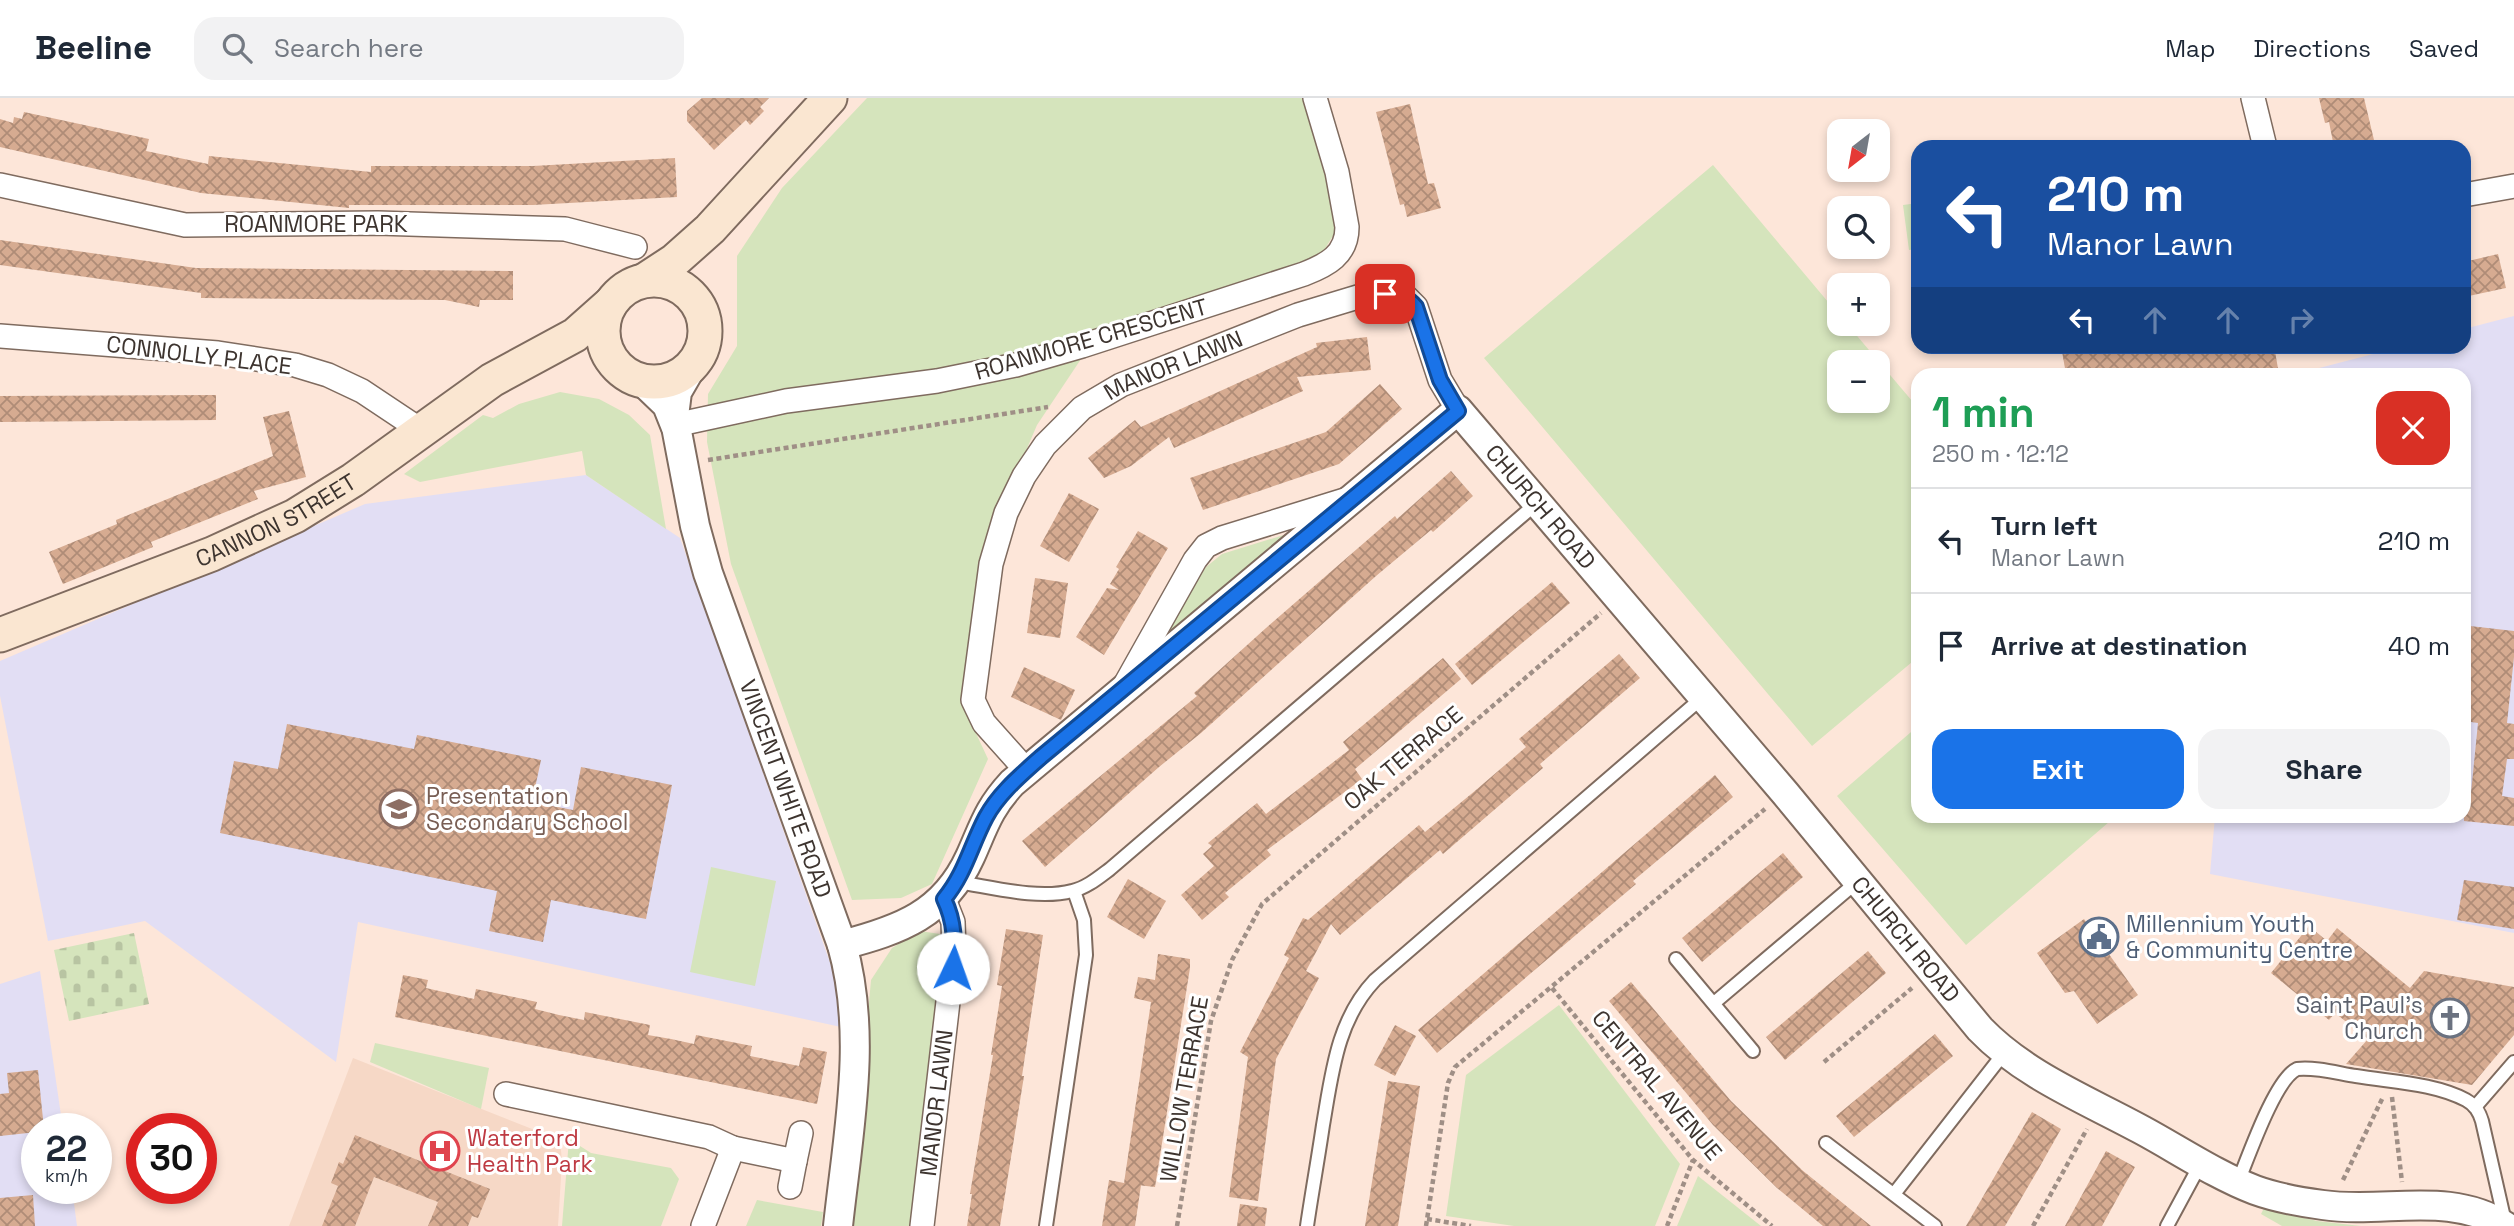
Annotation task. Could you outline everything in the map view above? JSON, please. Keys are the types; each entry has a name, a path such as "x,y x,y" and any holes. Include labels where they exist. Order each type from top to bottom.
{"main road":[{"path":"722,216 709,237 698,272 697,294 705,333 701,352 689,368 671,379 661,381 632,375 608,354 603,334 606,313 611,303 626,288 666,268 685,252 722,216 830,98"},
{"path":"645,280 666,281 684,289 698,304 702,313"},
{"name":"CANNON STREET","path":"0,635 163,574 277,525 333,493 492,380 552,350 575,335 611,303"},
{"name":"CANNON STREET","path":"527,361 548,357 575,357 632,375"}],"street":[{"name":"ROANMORE CRESCENT","path":"675,425 786,401 937,381 1016,365 1116,336 1325,265 1343,249 1347,228 1337,172 1315,98"},
{"path":"2252,98 2263,140"},
{"name":"ROANMORE PARK","path":"0,184 185,225 378,223 565,229 635,247"},
{"path":"2471,194 2514,186"},
{"name":"MANOR LAWN","path":"1026,770 984,723 973,700 992,564 1006,513 1035,459 1056,431 1094,399 1121,385 1298,315 1361,296 1393,293 1406,297 1416,307 1440,380 1458,411"},
{"name":"CONNOLLY PLACE","path":"0,336 218,353 295,365 328,375 362,391 422,431"},
{"name":"VINCENT WHITE ROAD","path":"695,361 677,392 674,410 695,526 708,573 842,945 853,995 855,1047 838,1226"},
{"path":"632,375 667,405 675,425"},
{"path":"842,945 900,926 950,891 989,812 1026,770 1458,411"},
{"name":"CHURCH ROAD","path":"1458,411 2004,1053 2202,1163 2271,1195 2331,1206 2388,1210 2462,1208 2492,1218 2505,1226"},
{"path":"1123,689 1195,560 1206,546 1222,538 1351,498"},
{"name":"MANOR LAWN","path":"922,1226 954,950 950,891"},
{"path":"506,1094 709,1137 733,1148 795,1161"},
{"path":"790,1187 801,1133"},
{"path":"703,1226 733,1148"},
{"path":"2505,1226 2514,1215"}],"lane":[{"path":"950,891 1043,894 1074,891 1088,885 1537,503"},
{"path":"1307,1226 1336,1051 1346,1022 1358,1000 1375,980 1703,697"},
{"path":"1714,1003 1858,881"},
{"path":"1046,1226 1085,968 1086,933 1074,891"},
{"path":"1675,959 1754,1051"},
{"path":"1894,1194 2004,1053"},
{"path":"2475,1107 2514,1062"},
{"path":"2238,1182 2270,1107 2284,1080 2292,1071 2317,1070 2390,1082 2453,1094 2475,1107 2480,1114 2489,1146 2505,1226"},
{"path":"1826,1143 1936,1226"},
{"path":"2167,1226 2202,1163"}],"path":[{"path":"683,464 945,425 1094,399"},
{"name":"OAK TERRACE","path":"1232,960 1254,915 1273,892 1618,599"},
{"path":"1426,1226 1451,1073 1459,1063 1785,793"},
{"name":"WILLOW TERRACE","path":"1177,1226 1211,1021 1232,960"},
{"path":"1824,1062 1933,971"},
{"name":"CENTRAL AVENUE","path":"1552,988 1693,1160 1772,1226"},
{"path":"2331,1206 2390,1082"},
{"path":"2388,1210 2390,1082"},
{"path":"2033,1226 2099,1107"},
{"path":"1667,1226 1693,1160"},
{"path":"1427,1219 1471,1226"}],"shaded area":[{"path":"2514,316 2514,933 2210,874 2214,823 2471,823 2471,368 2319,368 2373,354 2471,354 2471,327"},
{"name":"Presentation Secondary School","path":"586,475 680,538 833,971 841,1027 358,922 336,1062 145,921 48,941 0,696 0,661 365,504"},
{"path":"40,971 61,1113 21,1113 21,1204 74,1204 77,1226 0,1226 0,984"},
{"name":"Waterford Health Park","path":"353,1058 560,1140 562,1161 558,1226 289,1226"}],"green space":[{"path":"867,98 1310,98 1313,102 1336,231 1321,255 1101,329 1037,425 982,554 961,701 988,759 932,884 901,898 852,900 731,564 707,442 708,394 737,346 737,256 782,188"},
{"path":"1713,165 1827,301 1827,336 1857,336 1869,350 1827,350 1827,413 1890,413 1890,375 1911,400 1911,663 1812,746 1484,358"},
{"path":"1911,204 1911,250 1909,250 1903,205"},
{"path":"560,392 599,399 629,415 650,435 666,529 586,475 582,451 420,482 404,474 483,415 493,418 519,404"},
{"path":"1287,534 1167,635 1167,624 1206,567 1222,554"},
{"path":"1911,732 1911,823 2108,823 1966,945 1837,796"},
{"path":"711,867 776,881 755,986 690,972"},
{"path":"920,931 940,934 947,951 926,1086 910,1226 849,1226 871,980 892,948"},
{"path":"134,933 149,1004 69,1021 54,950"},
{"path":"1559,1005 1680,1164 1655,1226 1514,1226 1446,1216 1466,1075"},
{"path":"375,1043 489,1068 481,1109 370,1062"},
{"path":"569,1139 591,1153 671,1168 679,1179 661,1226 562,1226"},
{"path":"1698,1176 1761,1226 1677,1226"},
{"path":"757,1200 823,1212 821,1226 746,1226"},
{"path":"2264,1208 2317,1221 2361,1226 2282,1226 2261,1214"}],"building":[{"path":"702,98 769,98 760,107 764,111 750,125 746,120 714,150 687,121 687,111"},
{"path":"2319,98 2364,98 2374,140 2333,140 2329,122 2325,123"},
{"path":"1410,104 1428,184 1434,183 1441,208 1407,217 1404,204 1400,205 1376,112"},
{"path":"24,112 149,139 146,151 208,164 209,156 371,172 371,166 533,166 675,158 677,197 533,205 349,205 349,208 201,193 0,147 0,119 13,123 14,117 22,119"},
{"path":"0,240 196,268 513,271 513,300 480,300 479,307 445,300 201,298 201,293 0,265"},
{"path":"2498,254 2506,288 2471,296 2471,260"},
{"path":"1367,337 1371,370 1297,377 1303,391 1174,448 1169,437 1131,466 1104,478 1088,458 1135,420 1141,427 1317,347 1316,343"},
{"path":"2062,354 2275,354 2278,368 2065,368"},
{"path":"1380,384 1402,409 1339,464 1203,510 1190,478 1326,432"},
{"path":"216,395 216,420 0,422 0,396"},
{"path":"289,411 306,477 254,491 258,499 151,542 153,547 63,584 49,552 117,524 116,520 273,456 263,417"},
{"path":"1451,471 1473,496 1433,532 1431,530 1376,576 1201,733 1045,867 1022,841 1197,696 1194,693 1266,628"},
{"path":"1069,493 1099,509 1069,562 1040,546"},
{"path":"1138,531 1168,548 1104,655 1076,637 1107,588 1119,590 1110,584 1119,569 1116,567"},
{"path":"1035,578 1068,583 1060,638 1027,633"},
{"path":"1552,582 1570,603 1472,685 1455,664"},
{"path":"2471,626 2514,631 2507,723 2514,724 2514,759 2507,759 2502,796 2514,798 2514,826 2471,822 2478,723 2471,722"},
{"path":"1619,654 1640,678 1540,764 1543,768 1443,854 1440,850 1340,935 1331,924 1306,971 1319,978 1276,1059 1258,1201 1229,1197 1248,1057 1240,1052 1289,958 1284,955 1303,918 1308,920 1419,825 1425,832 1476,790 1526,747 1519,739"},
{"path":"1443,658 1461,679 1355,769 1362,779 1267,850 1271,855 1225,893 1229,897 1202,920 1181,895 1214,866 1203,854 1212,846 1208,843 1257,803 1266,814 1349,750 1343,742"},
{"path":"1024,667 1075,690 1061,720 1011,697"},
{"path":"287,724 414,749 417,735 541,760 532,802 573,810 581,767 672,785 646,919 551,900 543,942 489,931 497,891 220,833 234,761 278,769"},
{"path":"1715,775 1733,797 1633,881 1636,884 1437,1053 1418,1030"},
{"path":"1783,853 1803,877 1702,962 1682,938"},
{"path":"1128,879 1166,901 1144,939 1107,917"},
{"path":"2464,880 2514,887 2514,929 2457,920"},
{"path":"2084,919 2138,995 2097,1024 2074,991 2065,993 2037,953"},
{"name":"Saint Paul's Church","path":"2309,926 2327,941 2337,928 2410,988 2424,971 2514,987 2514,1035 2472,1085 2346,1064 2368,1039 2335,1013 2329,1020 2271,973"},
{"path":"1006,929 1043,935 1000,1226 967,1226 993,1055 1002,986 997,985"},
{"path":"1868,951 1886,973 1785,1060 1766,1037"},
{"path":"1158,954 1190,959 1190,968 1155,1187 1141,1185 1135,1226 1102,1226 1109,1180 1124,1183 1151,1002 1134,998 1138,977 1155,980"},
{"path":"403,975 428,980 426,988 474,999 476,989 537,1002 535,1009 559,1015 584,1020 585,1012 650,1025 648,1035 694,1044 696,1035 752,1046 750,1056 799,1066 803,1047 827,1052 817,1104 395,1017"},
{"path":"1631,982 1731,1101 1802,1170 1871,1226 1823,1226 1777,1188 1713,1125 1609,1001"},
{"path":"1395,1025 1416,1036 1395,1076 1374,1065"},
{"path":"1935,1034 1953,1056 1854,1137 1836,1116"},
{"path":"38,1070 42,1113 21,1113 21,1134 0,1136 0,1094 9,1093 7,1073"},
{"path":"1388,1081 1420,1086 1398,1226 1365,1226"},
{"path":"2032,1112 2061,1129 2039,1168 2005,1226 1966,1226"},
{"path":"355,1135 490,1189 478,1218 472,1216 468,1226 428,1226 438,1202 374,1177 355,1226 322,1226 338,1186 331,1183 339,1162 343,1164"},
{"path":"2106,1151 2135,1167 2102,1226 2065,1226"},
{"path":"21,1196 21,1204 34,1204 35,1226 0,1226 0,1198"},
{"path":"1240,1204 1267,1208 1265,1226 1237,1226"}],"place":[{"name":"Presentation Secondary School","path":"399,809"},
{"name":"Millennium Youth & Community Centre","path":"2099,937"},
{"name":"Saint Paul's Church","path":"2450,1018"},
{"name":"Waterford Health Park","path":"440,1151"}],"route":[{"path":"953,968 955,934 944,899 957,883 985,819 1012,783 1458,411 1440,380 1416,307 1410,299 1402,295 1385,294"}]}
